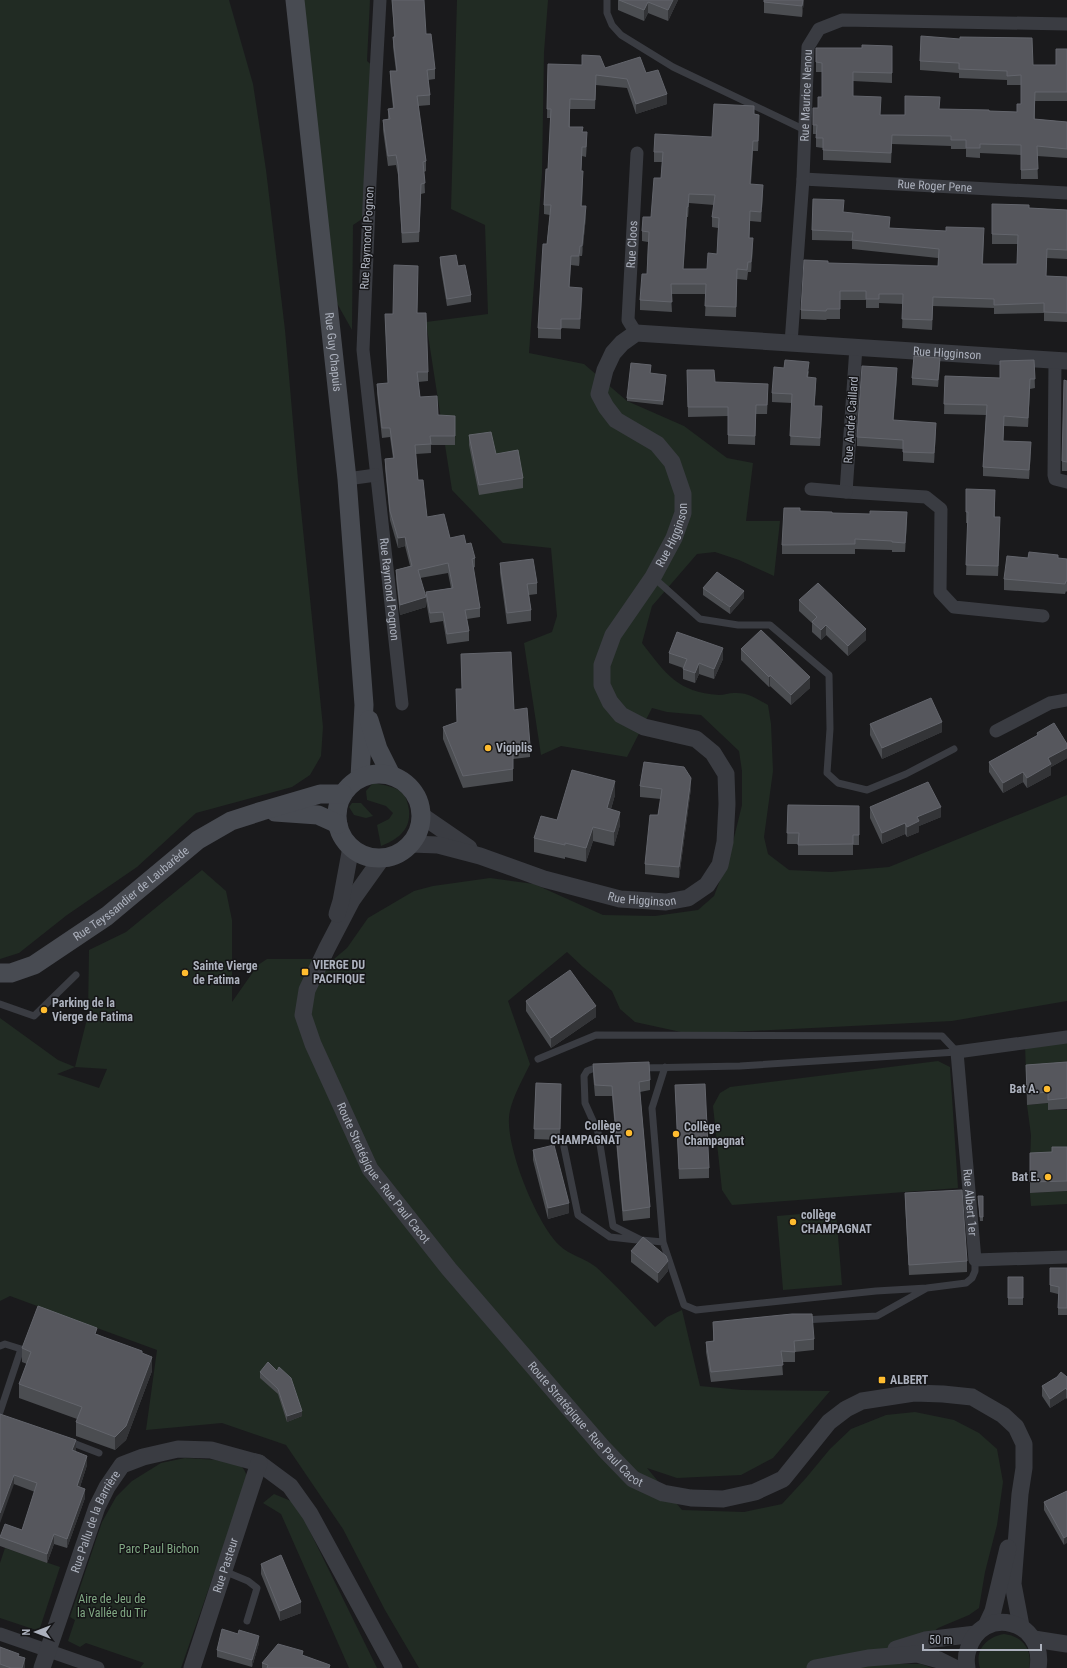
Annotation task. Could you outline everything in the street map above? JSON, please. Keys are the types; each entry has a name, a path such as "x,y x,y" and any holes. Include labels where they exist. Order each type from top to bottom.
{"main road":[{"name":"Rue Guy Chapuis","path":"295,0 347,479 364,705 360,777"},
{"name":"Rue Guy Chapuis","path":"364,705 378,749 391,775"},
{"path":"380,773 391,775 403,780 413,790 419,802 421,815 417,835 411,844 398,854 382,858 360,854 351,847 342,836 338,824 337,813 339,803 350,784 360,777 380,773"},
{"name":"Rue Teyssandier de Laubarède","path":"0,973 11,973 34,965 107,916 198,840 231,822 320,794 343,794"},
{"name":"Rue Teyssandier de Laubarède","path":"262,811 318,815 338,824"}],"street":[{"name":"Rue Raymond Pognon","path":"380,0 369,195 363,350 402,704"},
{"name":"Rue Maurice Nenou","path":"791,343 805,130 808,47 819,29 842,20 1067,24"},
{"name":"Rue Cloos","path":"636,333 628,320 637,153"},
{"name":"Rue Roger Pene","path":"802,180 1067,193"},
{"name":"Rue Higginson","path":"411,844 438,845 480,856 544,879 620,899 666,902 688,898 707,884 720,865 725,842 727,804 726,774 713,753 696,739 644,727 621,715 610,702 602,685 602,665 613,635 653,577 674,538 683,513 683,494 672,462 657,444 616,420 606,407 599,394 605,370 613,353 622,343 636,333 1061,361"},
{"name":"Rue André Caillard","path":"846,492 856,347"},
{"path":"1061,361 1054,475 1055,479 1067,482"},
{"path":"347,479 376,475"},
{"path":"811,489 926,497 941,509 940,592 954,607 1043,616"},
{"path":"996,731 1050,703 1067,700"},
{"name":"Rue Higginson","path":"421,815 480,856"},
{"name":"Route Stratégique - Rue Paul Cacot","path":"327,948 341,902 351,847"},
{"name":"Route Stratégique - Rue Paul Cacot","path":"382,858 352,900 327,948 307,990 303,1015 313,1044 370,1169 454,1275 604,1449 633,1479 663,1493 691,1498 723,1499 755,1492 783,1479 829,1422 846,1409 862,1401 914,1393 943,1394 972,1397 1003,1414 1016,1427 1024,1444 1024,1468 1020,1494 993,1611 981,1630 970,1643 966,1654 967,1668"},
{"path":"957,1052 1067,1037"},
{"name":"Rue Albert 1er","path":"957,1052 975,1260"},
{"path":"975,1260 1067,1257"},
{"name":"Rue Pallu de la Barrière","path":"42,1668 97,1507 107,1487 122,1465 143,1457 178,1449 212,1450 259,1463"},
{"path":"259,1463 290,1486 310,1514 394,1668"},
{"name":"Rue Pasteur","path":"192,1668 259,1463"},
{"name":"Route Stratégique - Rue Paul Cacot","path":"1020,1494 1014,1584 1020,1626"},
{"path":"868,1658 925,1640 981,1630 997,1622 1009,1622 1020,1626 1034,1639 1038,1648 1040,1659 1038,1668"},
{"path":"0,1634 98,1668"},
{"path":"1034,1639 1067,1644"},
{"path":"815,1668 868,1658 917,1654 939,1660 954,1668"}],"lane":[{"path":"607,0 607,13 612,25 621,36 673,67 805,130"},
{"path":"653,577 700,619 738,625 770,625 829,675 830,729 827,773 838,783 867,790 906,774 954,749"},
{"path":"0,1004 34,1016 76,975"},
{"path":"538,1059 596,1035 942,1036 957,1052"},
{"path":"636,1068 740,1066 957,1052"},
{"path":"665,1067 652,1108 663,1242 684,1305 696,1310 966,1283 972,1278 975,1272 975,1260"},
{"path":"606,1069 592,1069 587,1071 584,1076 585,1104 598,1132 613,1226 641,1240"},
{"path":"564,1147 578,1216 610,1237 663,1242"},
{"path":"795,1320 877,1316 927,1288"},
{"path":"0,1346 5,1344 21,1349 0,1412"},
{"path":"64,1440 99,1453"},
{"path":"224,1571 248,1581 257,1588 247,1621"}],"green space":[{"path":"0,0 229,0 253,84 266,170 285,330 298,480 323,727 321,756 310,775 292,787 196,813 137,867 67,915 19,953 0,959"},
{"path":"295,0 370,0 367,61 376,69 368,215 353,225 352,330 325,282"},
{"path":"457,0 548,0 544,52 542,173 529,353 584,364 627,401 684,426 727,458 753,463 746,521 780,521 774,576 739,560 715,552 697,554 652,606 642,643 658,664 674,680 693,690 719,695 732,693 744,694 752,696 768,705 771,724 773,771 764,837 768,854 789,870 831,872 889,867 1067,795 1067,1001 952,1021 690,1034 635,1022 620,1009 612,991 567,952 508,1001 530,1064 517,1090 510,1111 510,1132 513,1148 525,1185 541,1220 559,1245 596,1267 655,1327 667,1317 682,1310 700,1386 742,1390 830,1391 773,1458 741,1475 677,1478 647,1468 682,1510 744,1512 782,1504 830,1449 851,1429 886,1415 915,1412 954,1420 979,1433 997,1449 1003,1482 997,1525 985,1572 979,1608 969,1615 938,1628 896,1664 921,1664 932,1668 419,1668 385,1610 343,1529 286,1445 222,1423 146,1430 157,1350 10,1296 0,1301 0,1018 58,1060 75,1067 88,1015 89,950 126,932 202,870 226,891 232,920 232,1002 258,965 267,959 334,959 347,948 368,918 414,891 433,886 490,878 534,884 603,915 655,916 698,910 714,896 730,854 742,805 742,771 739,751 701,715 667,712 652,708 627,757 561,746 541,755 524,643 552,632 557,616 551,548 503,543 452,490 426,322 488,314 485,225 451,209","holes":["75,1067 107,1069 99,1088 57,1074"]},
{"path":"373,783 390,786 401,792 406,798 409,810 406,828 398,837 381,846 377,825 389,819 393,813 386,806 367,800 366,791"},
{"path":"352,803 361,803 373,816 366,818 354,815 349,807"},
{"path":"1067,1037 1067,1073 1026,1075 1025,1043"},
{"path":"938,1061 950,1067 958,1188 732,1205 722,1190 713,1106 720,1093 730,1087"},
{"path":"1048,1103 1048,1110 1067,1110 1067,1158 1052,1162 1030,1164 1031,1135 1027,1105"},
{"path":"1067,1191 1067,1204 1031,1206 1030,1193"},
{"path":"836,1211 842,1285 783,1290 777,1216"},
{"name":"Parc Paul Bichon","path":"185,1458 206,1459 237,1464 241,1466 246,1473 247,1479 181,1668 140,1668 144,1663 86,1643 80,1647 68,1641 75,1620 70,1617 102,1522 116,1497 132,1481 161,1463"},
{"path":"274,1494 296,1503 377,1668 349,1668 281,1514 263,1503"},
{"path":"5,1548 60,1567 39,1631 0,1618 0,1563"},
{"path":"1004,1634 1016,1637 1028,1649 1030,1661 1029,1668 980,1668 979,1656 983,1645 992,1638"}],"building":[{"path":"392,0 424,0 426,34 431,34 435,69 427,70 430,95 417,96 426,161 423,162 425,183 421,184 419,232 402,233 398,165 396,155 388,156 383,120 390,119 388,109 394,108 390,71 397,71 393,37 395,37"},
{"path":"619,0 673,0 668,10 648,2 644,10"},
{"path":"764,0 803,0 802,6 764,2"},
{"path":"921,36 960,39 960,37 1032,38 1033,65 1056,65 1056,49 1067,49 1067,92 1035,92 1034,119 1067,122 1067,149 1037,146 1038,169 1021,170 1021,145 980,144 980,148 966,148 966,140 951,140 951,136 892,135 891,153 823,150 823,138 816,138 817,125 813,125 813,108 818,108 818,97 822,97 822,63 816,62 816,48 862,48 862,45 892,46 892,73 853,72 853,96 881,97 880,115 905,115 905,96 940,97 939,109 1017,112 1017,104 1021,104 1021,75 1007,76 1007,71 959,69 959,63 920,61"},
{"path":"582,55 600,56 605,68 640,57 646,73 658,70 667,94 636,104 627,79 596,75 595,100 570,99 569,127 583,127 582,132 587,132 586,147 582,147 581,171 583,171 581,206 586,206 582,246 580,246 579,256 571,256 569,287 582,288 580,319 561,319 561,329 538,328 543,244 547,244 551,205 544,205 546,169 548,169 551,109 547,109 548,64 582,65"},
{"path":"714,104 754,106 754,114 759,115 758,141 753,141 750,184 763,185 761,212 750,211 749,238 753,238 751,262 748,262 747,270 737,269 736,307 705,306 706,284 671,284 672,302 640,300 642,274 647,274 649,232 642,231 643,217 651,217 654,178 661,178 663,152 654,152 655,134 712,137","holes":["689,194 715,195 712,217 719,218 717,254 708,253 707,269 683,269"]},
{"path":"813,199 844,200 843,212 890,217 889,228 946,231 946,227 984,228 982,264 1017,264 1018,235 992,234 992,204 1029,205 1029,208 1067,210 1067,250 1047,249 1046,276 1067,277 1067,313 1044,312 1044,303 994,305 994,299 933,297 932,320 902,319 903,294 879,294 879,299 866,299 866,291 840,291 840,309 827,309 826,311 801,310 804,260 828,261 828,263 938,266 939,249 852,240 853,232 812,230"},
{"path":"456,255 458,266 465,265 471,295 447,299 440,257"},
{"path":"394,265 418,266 417,313 426,313 428,372 417,372 420,397 437,396 438,415 455,416 455,436 430,436 431,444 415,445 418,480 423,480 427,517 444,514 450,538 464,535 466,544 471,543 475,558 472,559 480,608 465,610 469,631 447,634 443,612 430,613 426,592 453,588 448,563 418,570 426,597 400,605 396,570 412,566 405,537 398,538 390,511 385,459 394,458 390,428 382,428 377,384 388,383 385,314 393,314"},
{"path":"914,356 940,358 938,380 912,378"},
{"path":"785,360 809,362 807,377 816,378 814,406 822,406 820,438 790,436 792,394 772,393 774,367 784,368"},
{"path":"1034,360 1035,379 1030,379 1028,418 1004,416 1003,441 1031,442 1029,470 983,467 987,405 944,404 945,376 1000,378 1000,361"},
{"path":"631,363 651,365 650,373 666,375 663,401 627,398"},
{"path":"862,366 897,368 893,420 936,423 934,453 903,452 903,440 857,437"},
{"path":"687,370 714,370 715,382 768,384 767,405 756,405 755,436 728,435 728,407 688,407"},
{"path":"1064,380 1067,381 1067,462 1062,461"},
{"path":"491,432 496,454 518,450 523,478 479,485 469,435"},
{"path":"966,489 995,490 994,517 1000,517 998,566 966,565 968,512 966,512"},
{"path":"784,508 800,508 800,511 832,513 870,514 870,511 907,512 905,543 855,539 855,544 782,545"},
{"path":"1029,552 1058,555 1058,558 1067,559 1067,581 1065,584 1004,579 1007,556 1028,558"},
{"path":"533,559 537,583 527,584 531,610 507,613 500,563"},
{"path":"717,572 744,591 730,607 703,588"},
{"path":"818,583 866,629 848,646 826,625 821,630 812,622 817,617 799,600"},
{"path":"761,630 810,677 791,695 770,675 769,677 741,649"},
{"path":"677,632 723,648 714,669 699,663 695,673 683,669 687,659 669,653"},
{"path":"511,652 514,710 527,708 530,745 513,748 513,769 463,776 443,727 457,722 456,689 462,689 461,654"},
{"path":"931,698 942,722 882,748 870,724"},
{"path":"1054,723 1067,744 1067,748 1048,758 1051,764 1027,778 1023,772 1003,783 989,762 1038,735 1037,733"},
{"path":"644,762 684,767 691,778 679,867 645,864 650,815 658,815 662,789 640,786"},
{"path":"572,770 615,781 607,808 620,812 614,832 593,827 586,848 534,838 541,816 557,820"},
{"path":"928,782 941,807 917,817 919,821 907,827 905,823 882,833 870,807"},
{"path":"788,805 859,806 859,835 853,835 853,844 798,845 799,833 787,833"},
{"path":"570,970 596,1006 551,1038 526,1001"},
{"name":"Collège CHAMPAGNAT","path":"649,1062 650,1080 639,1082 650,1207 623,1211 612,1086 595,1085 593,1064"},
{"name":"Bat A.","path":"1067,1062 1067,1098 1048,1100 1048,1092 1027,1094 1026,1065"},
{"name":"Collège CHAMPAGNAT","path":"536,1083 561,1084 560,1129 534,1129"},
{"name":"Collège CHAMPAGNAT","path":"705,1084 709,1168 679,1169 675,1085"},
{"name":"Collège CHAMPAGNAT","path":"554,1145 569,1203 548,1208 533,1150"},
{"name":"Bat E.","path":"1052,1147 1067,1147 1067,1181 1030,1182 1030,1153 1052,1152"},
{"name":"Collège CHAMPAGNAT","path":"962,1190 967,1261 909,1265 905,1193"},
{"path":"978,1196 983,1196 983,1217 980,1217"},
{"path":"643,1237 666,1256 668,1261 658,1273 631,1251"},
{"path":"1050,1268 1067,1268 1067,1308 1058,1308 1059,1287 1050,1285"},
{"path":"1008,1277 1023,1277 1023,1298 1008,1298"},
{"path":"38,1306 97,1328 95,1334 142,1351 142,1353 152,1357 126,1426 115,1437 76,1422 82,1407 19,1384 31,1352 22,1348"},
{"path":"792,1314 812,1314 814,1339 794,1341 795,1352 781,1351 783,1365 711,1372 706,1342 714,1341 713,1322"},
{"path":"268,1362 277,1371 279,1367 291,1378 302,1411 287,1416 278,1389 260,1372"},
{"path":"1061,1372 1067,1377 1067,1390 1066,1388 1050,1399 1042,1386 1057,1377"},
{"path":"0,1414 76,1440 72,1450 87,1456 77,1486 85,1489 67,1539 54,1534 47,1554 0,1537 5,1524 22,1530 37,1483 14,1475 0,1513"},
{"path":"1067,1491 1067,1536 1064,1538 1044,1502"},
{"path":"281,1555 301,1602 280,1611 261,1564"},
{"path":"222,1629 238,1634 239,1630 259,1636 252,1660 217,1650"},
{"path":"278,1644 303,1651 302,1655 330,1665 329,1668 267,1668 268,1665 262,1663"},
{"path":"0,1647 19,1654 18,1656 25,1658 22,1668 11,1668 0,1664"}],"place":[{"name":"Vigiplis","path":"488,748"},
{"name":"VIERGE DU PACIFIQUE","path":"305,972"},
{"name":"Sainte Vierge de Fatima","path":"185,973"},
{"name":"Parking de la Vierge de Fatima","path":"44,1010"},
{"name":"Bat A.","path":"1047,1089"},
{"name":"Collège CHAMPAGNAT","path":"629,1133"},
{"name":"Collège Champagnat","path":"676,1134"},
{"name":"Bat E.","path":"1048,1177"},
{"name":"collège CHAMPAGNAT","path":"793,1222"},
{"name":"ALBERT","path":"882,1380"}],"park label":[{"name":"Aire de Jeu de la Vallée du Tir","path":"112,1606"}]}
